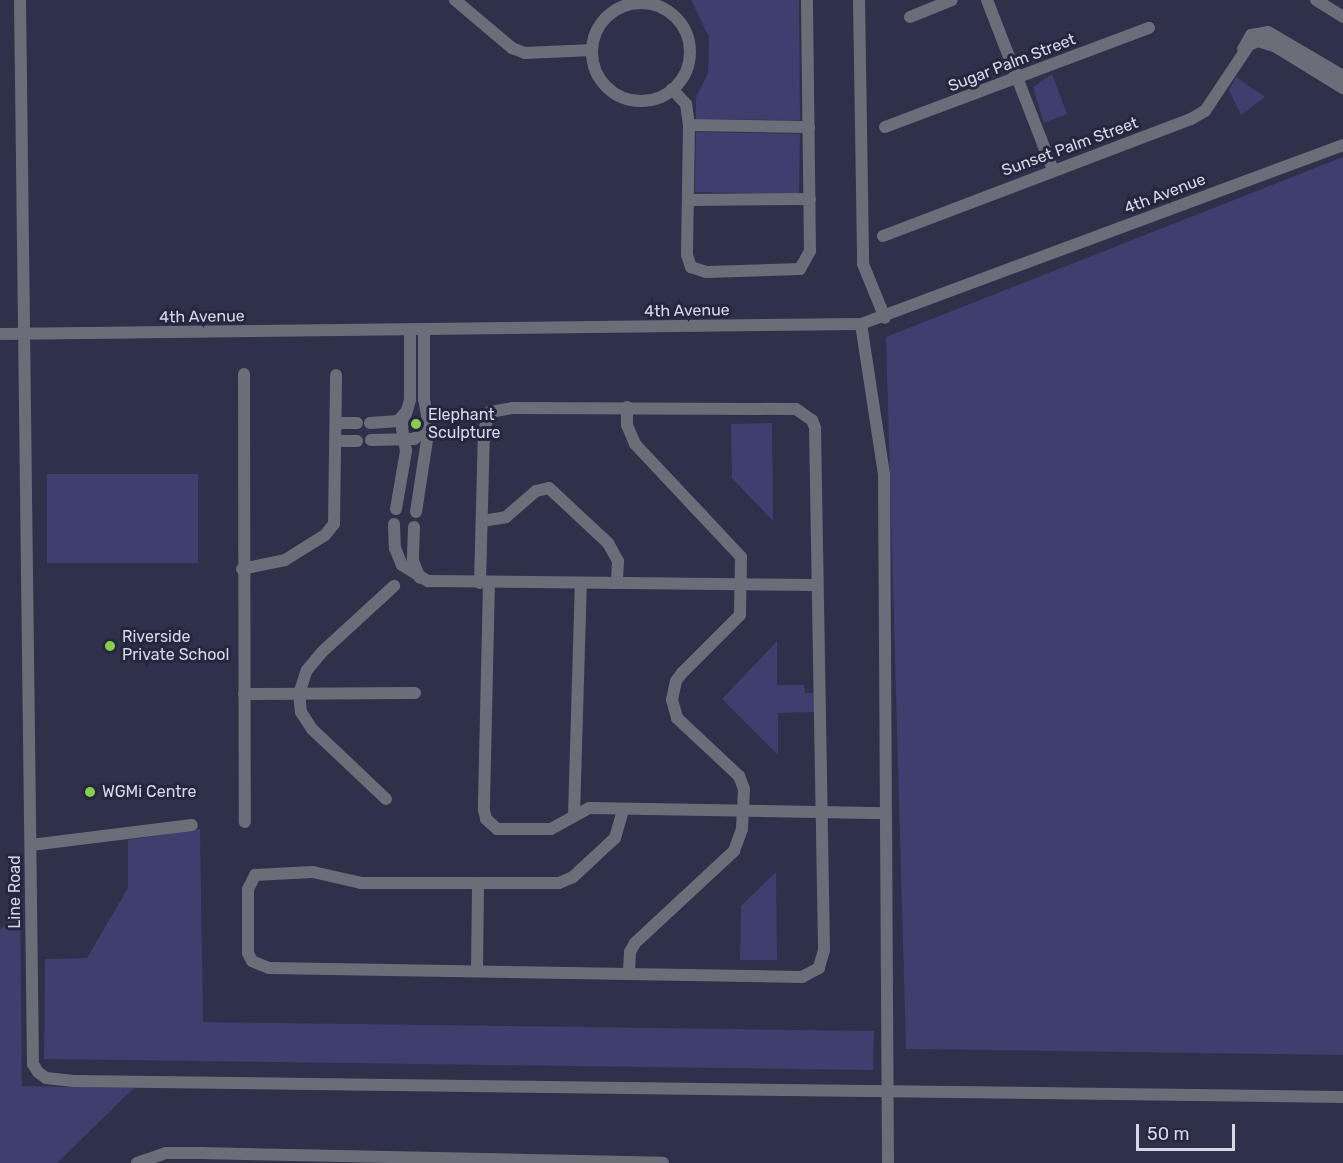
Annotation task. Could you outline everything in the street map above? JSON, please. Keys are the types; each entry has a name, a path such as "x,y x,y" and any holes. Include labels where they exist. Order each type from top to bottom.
{"street":[{"name":"Line Road","path":"20,0 33,1064 46,1078 74,1081 888,1089"},
{"path":"672,89 686,104 689,125 688,261 691,267 706,272 800,269 810,251 807,0"},
{"path":"859,0 862,264 885,318"},
{"path":"910,17 952,0"},
{"path":"987,0 1053,170"},
{"path":"1316,0 1343,16"},
{"path":"460,1 512,48 525,53 592,50"},
{"path":"641,1 669,12 687,35 688,65 672,89 646,100 619,95 599,76 592,50 596,32 607,16 622,6 641,1"},
{"name":"Sugar Palm Street","path":"885,127 1017,80 1149,28"},
{"path":"1241,56 1251,36 1268,32 1343,75"},
{"path":"1241,56 1249,45 1267,43 1343,88"},
{"name":"Sunset Palm Street","path":"883,236 1205,111 1241,56"},
{"path":"689,125 809,127"},
{"name":"4th Avenue","path":"0,334 424,331 861,324 885,318 1343,145"},
{"path":"688,200 810,199"},
{"path":"861,324 884,474 888,1163"},
{"path":"370,423 398,421 405,412 410,400 410,331"},
{"path":"416,512 429,427 424,399 424,331"},
{"path":"244,374 242,568 245,822"},
{"path":"242,568 285,560 331,529 336,518 338,441 336,375"},
{"path":"623,810 615,838 567,881 361,883 313,872 274,871 255,875 248,889 248,954 259,966 811,975 819,968 824,950 822,813 817,585 815,428 812,420 796,410 627,407 512,408 490,412 484,430 482,521 486,819 497,829 539,830 551,829 589,808 743,813 822,813 886,813"},
{"path":"627,407 627,425 635,444 741,557 740,615 676,681 672,700 677,718 743,782 740,841 734,851 635,943 630,952 629,972"},
{"path":"396,509 405,412"},
{"path":"337,423 357,423"},
{"path":"371,440 404,440 424,435 429,427"},
{"path":"338,441 357,441"},
{"path":"482,521 506,517 536,491 549,488 608,543 618,561 617,584"},
{"path":"394,524 395,548 402,565 421,579 484,583 817,585"},
{"path":"414,527 413,561 421,579"},
{"path":"574,815 581,583"},
{"path":"386,799 312,729 301,712 299,694 307,670 321,652 394,585"},
{"path":"244,694 415,693"},
{"path":"31,844 192,825"},
{"path":"477,970 478,883"},
{"path":"888,1089 1343,1097"},
{"path":"137,1163 166,1153 663,1163"}],"shaded area":[{"path":"691,0 799,0 800,120 696,119 696,98 708,73 709,37"},
{"path":"1052,74 1067,114 1044,123 1033,87"},
{"path":"1236,77 1265,97 1241,115 1229,90"},
{"path":"696,132 800,134 799,194 695,192"},
{"path":"1343,157 1343,1055 906,1049 886,337"},
{"path":"772,423 773,521 732,478 731,424"},
{"path":"47,474 198,474 198,563 47,563"},
{"path":"777,641 777,685 804,685 805,693 814,693 814,712 778,713 778,755 722,699"},
{"path":"200,829 203,1022 874,1031 873,1070 44,1059 45,959 87,958 128,888 128,840"},
{"path":"776,872 777,960 740,960 741,906"},
{"path":"20,910 22,1086 134,1088 57,1163 0,1163 0,930"}],"place":[{"name":"Elephant Sculpture","path":"416,424"},
{"name":"Riverside Private School","path":"110,646"},
{"name":"WGMi Centre","path":"90,792"}]}
